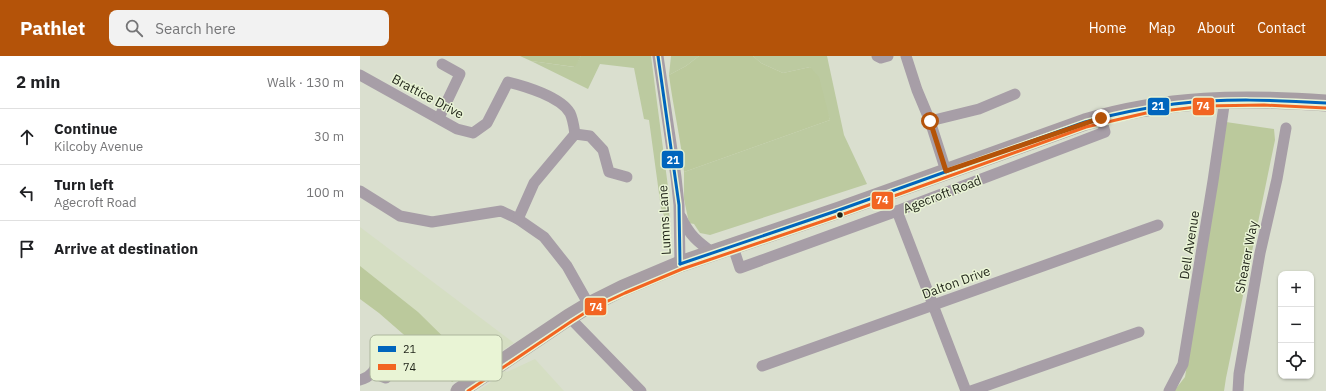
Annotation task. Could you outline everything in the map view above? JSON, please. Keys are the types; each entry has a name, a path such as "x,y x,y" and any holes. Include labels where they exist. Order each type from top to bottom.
{"main road":[{"name":"Agecroft Road","path":"502,362 589,305 623,288 680,264 733,247 946,171 1123,111 1165,104 1225,99 1289,100 1326,103"},
{"name":"Agecroft Road","path":"459,391 474,381"}],"street":[{"name":"Lumns Lane","path":"658,56 676,178 679,213 680,264"},
{"path":"878,56 881,58 888,56"},
{"path":"906,56 917,90 930,121 946,171"},
{"path":"439,118 460,74 442,64"},
{"name":"Brattice Drive","path":"360,75 457,129 473,133 487,123 508,82 532,88 555,100 569,111 573,121 575,134"},
{"path":"930,121 979,108 1015,94"},
{"name":"Dell Avenue","path":"1169,391 1183,364 1225,99"},
{"name":"Agecroft Road","path":"733,247 740,268 897,212 1105,132 1101,118"},
{"name":"Shearer Way","path":"1238,391 1239,374 1260,253 1277,180 1286,128"},
{"path":"518,219 534,183 575,134 590,136 603,150 609,172 627,177"},
{"path":"360,191 400,216 432,222 501,211 518,219 544,237 567,266 589,305"},
{"path":"897,212 966,391"},
{"path":"679,213 686,228 693,237 713,253"},
{"name":"Dalton Drive","path":"762,366 1158,225"},
{"path":"569,317 641,391"},
{"path":"971,391 1138,332"},
{"path":"360,380 366,379 370,375"}],"shaded area":[{"path":"581,56 651,56 668,187 670,231 661,208 649,120 644,119 634,68 600,64 588,89 531,61 574,67"},
{"path":"671,56 699,56 686,66 669,75"},
{"path":"753,56 827,56 844,135 867,184 710,235 700,233 694,224 689,223 684,199 684,172 830,120 810,67 783,73 761,63"},
{"path":"360,227 514,343 502,351 502,335 404,335 360,299"},
{"path":"535,359 564,391 478,391 493,381 502,381 502,367 507,372"}],"green space":[{"path":"520,56 581,56 575,67 531,61"},
{"path":"699,56 753,56 761,63 783,73 810,67 819,77 830,120 684,172 669,75 686,66"},
{"path":"1226,122 1274,129 1275,140 1224,391 1174,391 1185,377"},
{"path":"360,266 418,312 441,335 404,335 360,299"}],"transit line":[{"name":"21","path":"658,56 679,205 680,264"},
{"name":"21","path":"680,264 839,210 1096,119 1152,107 1193,102 1250,100 1326,103"},
{"name":"74","path":"502,368 591,309 682,269 841,215 1086,127 1146,113 1205,106 1264,105 1326,108"},
{"name":"74","path":"468,391 483,381"}],"route":[{"path":"930,121 946,171 1085,122 1101,118"}]}
